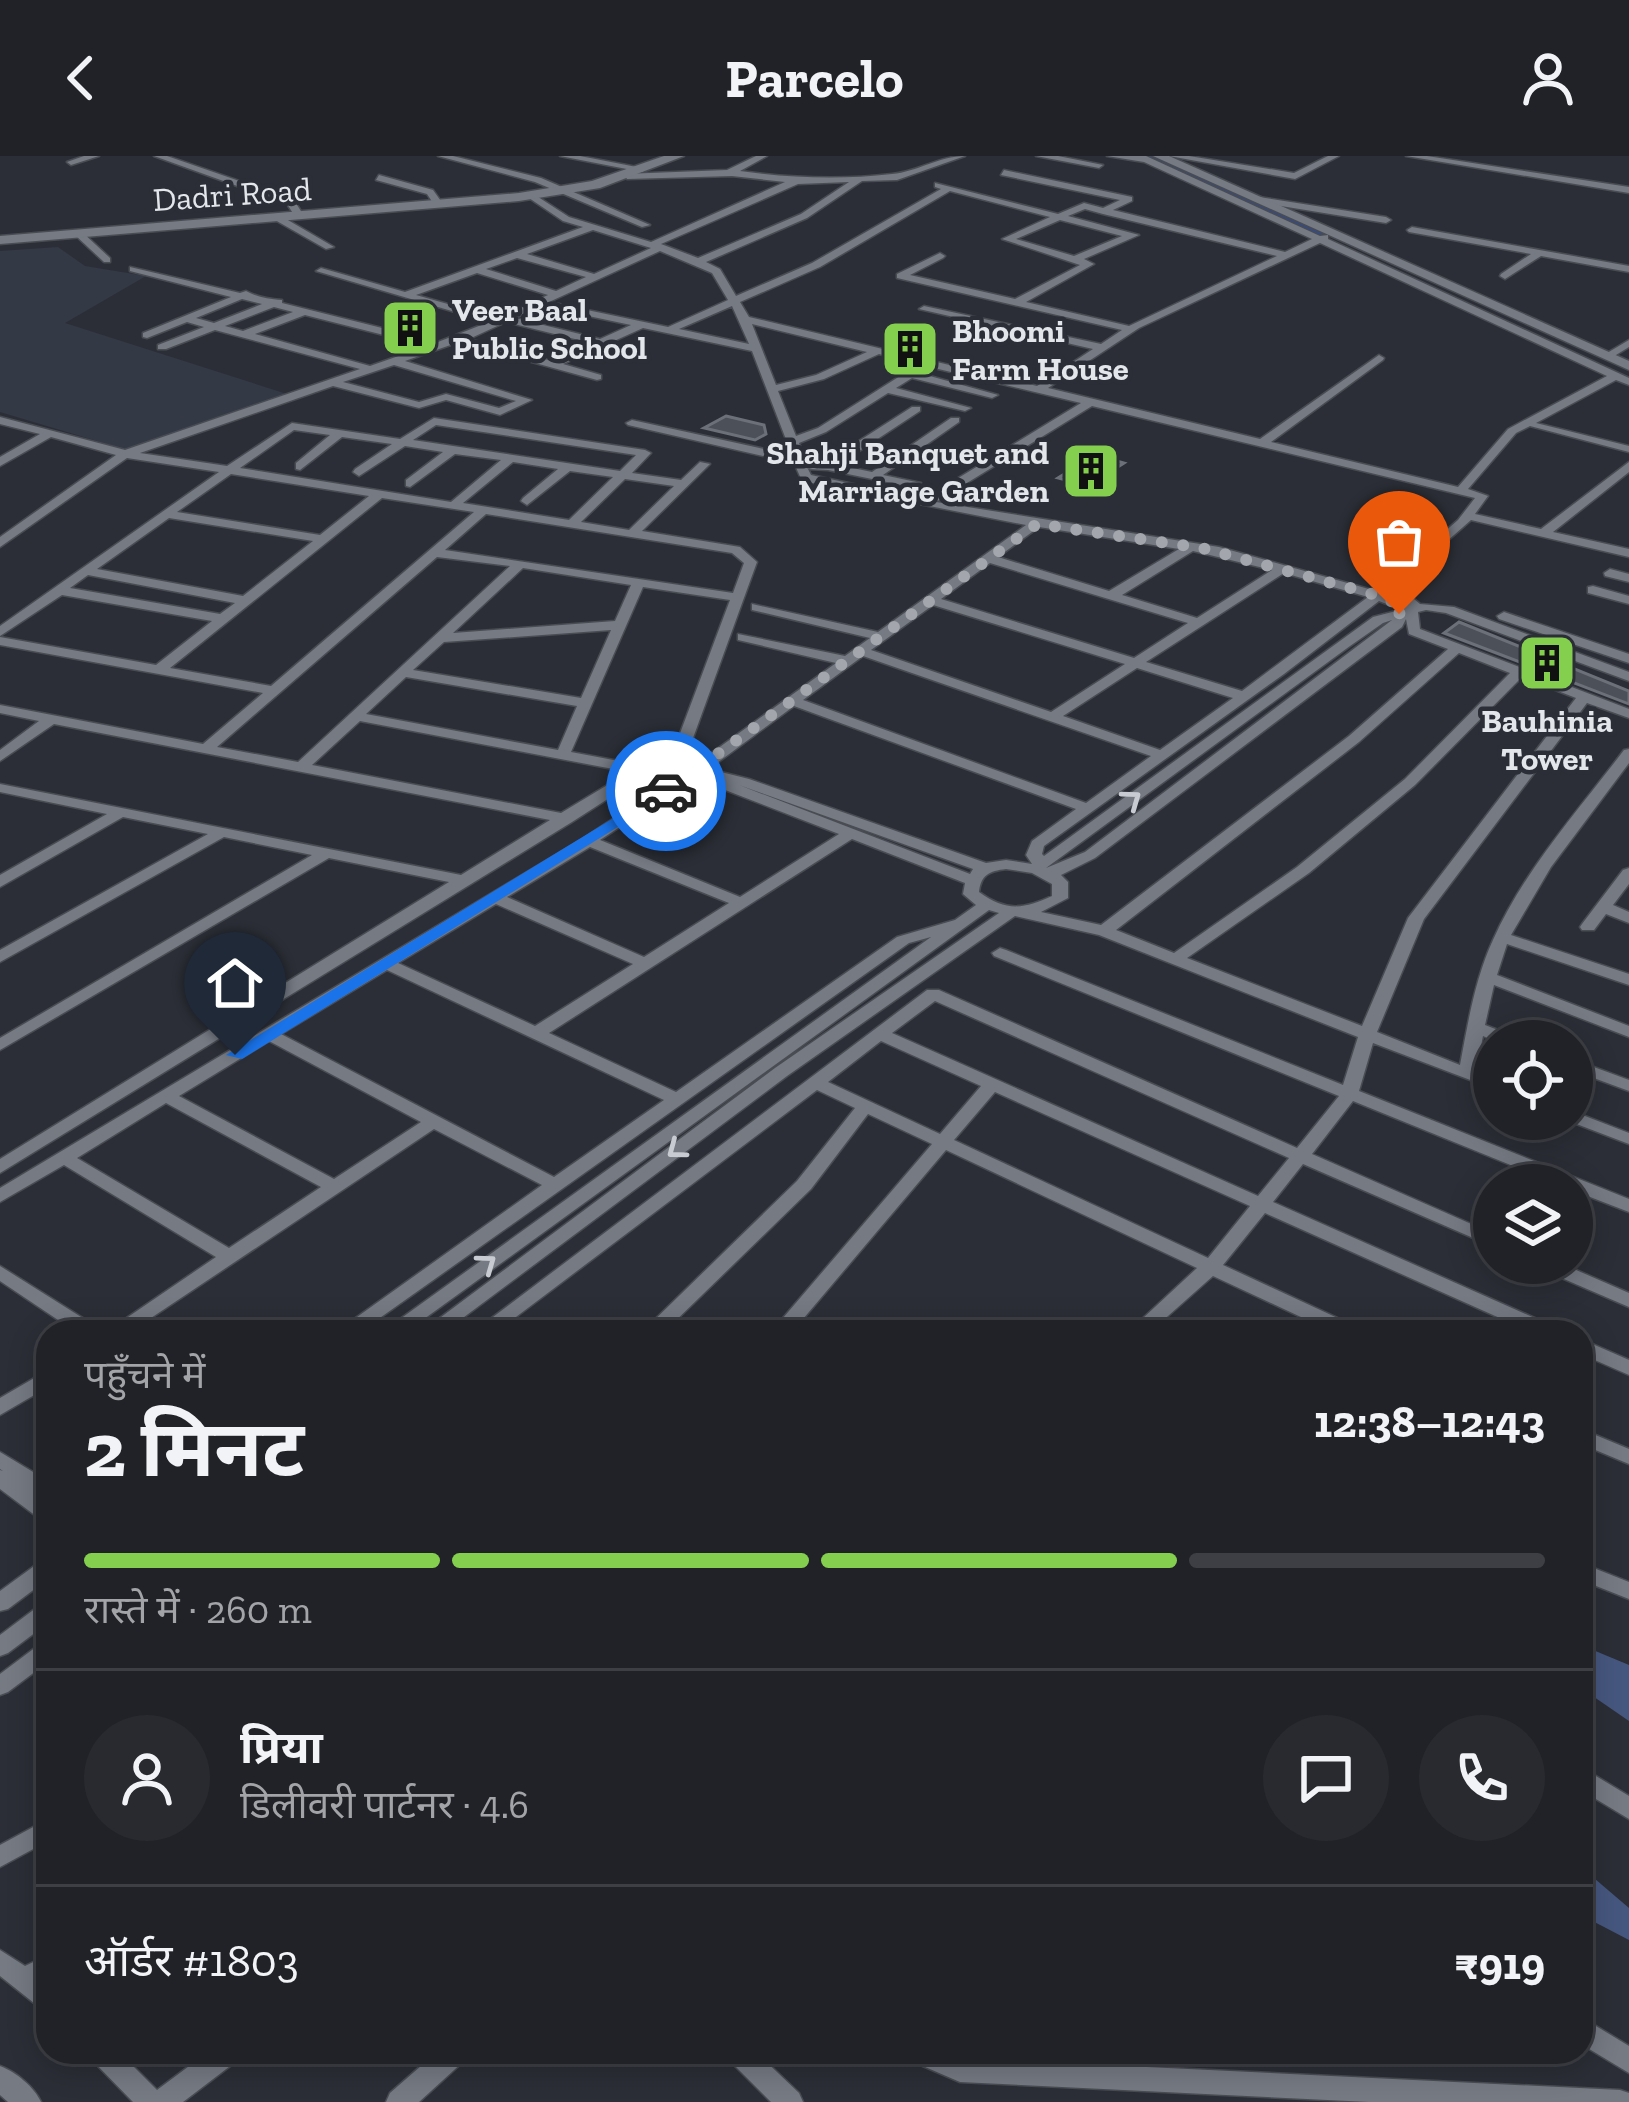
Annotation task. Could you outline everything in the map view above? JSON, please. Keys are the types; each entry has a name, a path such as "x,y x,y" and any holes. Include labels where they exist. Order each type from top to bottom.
{"main road":[{"name":"Dadri Road","path":"0,239 532,196 627,176 677,156"}],"street":[{"path":"71,162 95,156"},
{"path":"158,156 291,202 299,216"},
{"path":"564,156 644,170"},
{"path":"729,173 763,156"},
{"path":"627,176 729,173 796,181 904,176 961,156"},
{"path":"1040,156 1099,165"},
{"path":"1111,156 1148,157 1259,200 1325,236 1607,356 1625,374"},
{"path":"1173,156 1295,176 1335,156"},
{"path":"1409,156 1629,190"},
{"path":"451,157 565,190 646,225"},
{"path":"1148,157 1625,374"},
{"path":"1004,173 1129,199 1103,211"},
{"path":"904,176 1132,236"},
{"path":"379,178 426,190 438,204"},
{"path":"700,261 804,217 861,178"},
{"path":"0,543 125,454 459,339 796,181"},
{"path":"667,331 816,265 947,189"},
{"path":"532,196 556,214 700,261 716,271 745,319 797,462 813,480 1037,524 1192,546 1283,568 1380,596 1405,610 1414,631 1629,714"},
{"path":"1259,200 1386,220"},
{"path":"1014,304 1089,264 1007,241 1082,206 1282,254"},
{"path":"278,218 329,247"},
{"path":"1078,258 1159,224"},
{"path":"406,295 592,227"},
{"path":"1412,230 1629,269"},
{"path":"78,233 107,260"},
{"path":"1039,389 1130,328 1325,236"},
{"path":"1505,276 1538,253"},
{"path":"519,255 595,277"},
{"path":"940,256 901,276 1130,328"},
{"path":"134,269 439,346"},
{"path":"478,270 559,295"},
{"path":"321,271 602,343"},
{"path":"147,334 247,294"},
{"path":"162,347 278,302"},
{"path":"541,303 757,350"},
{"path":"924,309 1102,346"},
{"path":"246,334 306,311"},
{"path":"532,336 586,313"},
{"path":"186,319 374,370"},
{"path":"446,1320 781,1072 1020,912 1060,898 1060,882 1034,855 1036,844 1380,596 1484,499 1462,489 745,319"},
{"path":"552,365 641,325"},
{"path":"459,339 597,377"},
{"path":"500,350 516,343"},
{"path":"1607,356 1629,343"},
{"path":"771,389 820,377 877,351"},
{"path":"1263,442 1379,358"},
{"path":"337,384 418,405 448,398 500,412 526,400 396,362"},
{"path":"792,442 822,430 928,363"},
{"path":"908,374 992,394"},
{"path":"1462,489 1512,431 1625,374"},
{"path":"885,389 965,409"},
{"path":"929,501 1091,401"},
{"path":"828,466 916,410"},
{"path":"0,420 125,454 746,553 751,562 686,738 465,881 2,1159"},
{"path":"874,476 955,420"},
{"path":"359,472 427,423 442,421 643,451 644,457 627,475 572,524"},
{"path":"632,423 943,493"},
{"path":"1536,426 1629,449"},
{"path":"0,636 284,428 341,432 684,484"},
{"path":"299,466 341,432"},
{"path":"0,462 49,434"},
{"path":"410,483 454,449"},
{"path":"454,505 512,458"},
{"path":"632,534 704,464"},
{"path":"526,501 568,466"},
{"path":"1544,533 1629,466"},
{"path":"160,669 379,494"},
{"path":"207,748 483,511"},
{"path":"164,514 324,539"},
{"path":"1468,516 1629,553"},
{"path":"0,1196 589,841 697,770 1037,524"},
{"path":"1112,596 1192,546"},
{"path":"435,553 737,597"},
{"path":"991,560 1194,621"},
{"path":"301,767 520,564"},
{"path":"1054,716 1194,621 1283,568"},
{"path":"86,571 246,601"},
{"path":"1610,573 1629,578"},
{"path":"563,754 639,581"},
{"path":"58,590 225,619"},
{"path":"1592,590 1629,600"},
{"path":"697,770 744,782 987,869 1043,869 1090,855 1425,599 1452,601 1629,659"},
{"path":"933,601 1242,696"},
{"path":"1405,610 1426,606 1459,613 1629,677"},
{"path":"757,607 882,637"},
{"path":"444,638 620,625"},
{"path":"0,636 275,691"},
{"path":"743,637 854,656 1054,716 1161,755"},
{"path":"1104,931 1262,812 1458,646"},
{"path":"1175,959 1303,870 1410,782 1520,670"},
{"path":"406,673 586,703"},
{"path":"1151,1320 1211,1266 1349,1095 1366,1035 1416,918 1583,698"},
{"path":"793,701 1087,808"},
{"path":"0,710 567,818"},
{"path":"360,717 643,770"},
{"path":"0,757 51,718"},
{"path":"1478,1020 1486,977 1521,902 1629,753"},
{"path":"716,778 731,790 972,880"},
{"path":"0,788 465,881"},
{"path":"0,882 119,813"},
{"path":"0,957 221,832"},
{"path":"538,1032 848,834"},
{"path":"589,841 742,903"},
{"path":"0,1045 325,854"},
{"path":"987,869 972,880 971,894 986,905 1104,931 1473,1075"},
{"path":"1588,927 1629,873"},
{"path":"495,898 646,964"},
{"path":"1052,904 1083,924"},
{"path":"409,1320 986,905"},
{"path":"1603,907 1629,918"},
{"path":"363,1320 903,940 958,923"},
{"path":"1502,937 1629,980"},
{"path":"1000,953 1629,1205"},
{"path":"389,964 677,1099"},
{"path":"1486,977 1629,1032"},
{"path":"499,1320 933,994 1473,1232"},
{"path":"879,1034 1521,1320"},
{"path":"270,1035 555,1185"},
{"path":"1467,1073 1473,1043"},
{"path":"1593,1072 1629,1086"},
{"path":"814,1082 1325,1320"},
{"path":"792,1320 939,1141 991,1086"},
{"path":"166,1096 331,1185"},
{"path":"664,1320 823,1166 864,1108"},
{"path":"133,1320 434,1121"},
{"path":"1593,1124 1629,1139"},
{"path":"63,1156 227,1255"},
{"path":"0,1272 72,1320"},
{"path":"1592,1284 1629,1300"},
{"path":"1593,1352 1629,1368"},
{"path":"0,1408 36,1385"},
{"path":"1593,1441 1629,1457"},
{"path":"0,1459 36,1483"},
{"path":"0,1478 36,1504"},
{"path":"0,1603 36,1573"},
{"path":"1593,1576 1629,1591"},
{"path":"0,1647 36,1620"},
{"path":"0,1686 36,1659"},
{"path":"1593,1785 1629,1809"},
{"path":"0,1857 36,1836"},
{"path":"0,1961 36,1971"},
{"path":"1593,2037 1629,2061"},
{"path":"113,2064 151,2102"},
{"path":"162,2102 213,2064"},
{"path":"400,2102 443,2064"},
{"path":"750,2064 789,2102"},
{"path":"946,2064 960,2070 1621,2102"},
{"path":"0,2078 27,2102"}],"shaded area":[{"path":"58,247 85,266 146,276 65,323 290,395 127,450 0,412 0,251"},
{"path":"1593,1650 1629,1665 1629,1721 1593,1696"},
{"path":"1593,1877 1629,1908 1629,1940 1593,1921"}],"building":[{"path":"726,416 764,425 766,434 755,440 704,428"},
{"name":"Shahji Banquet and Marriage Garden","path":"1095,455 1124,463 1088,486 1058,478"},
{"path":"1459,622 1629,691 1629,704 1444,633"}],"waterway":[{"path":"1147,156 1322,235"}],"way so far":[{"path":"666,791 1037,524 1219,551 1380,596 1404,607 1399,614"}],"place":[{"name":"Veer Baal Public School","path":"410,328"},
{"name":"Bhoomi Farm House","path":"910,349"},
{"name":"Shahji Banquet and Marriage Garden","path":"1091,471"},
{"name":"Bauhinia Tower","path":"1547,663"}],"route":[{"path":"235,1055 666,791"}]}
